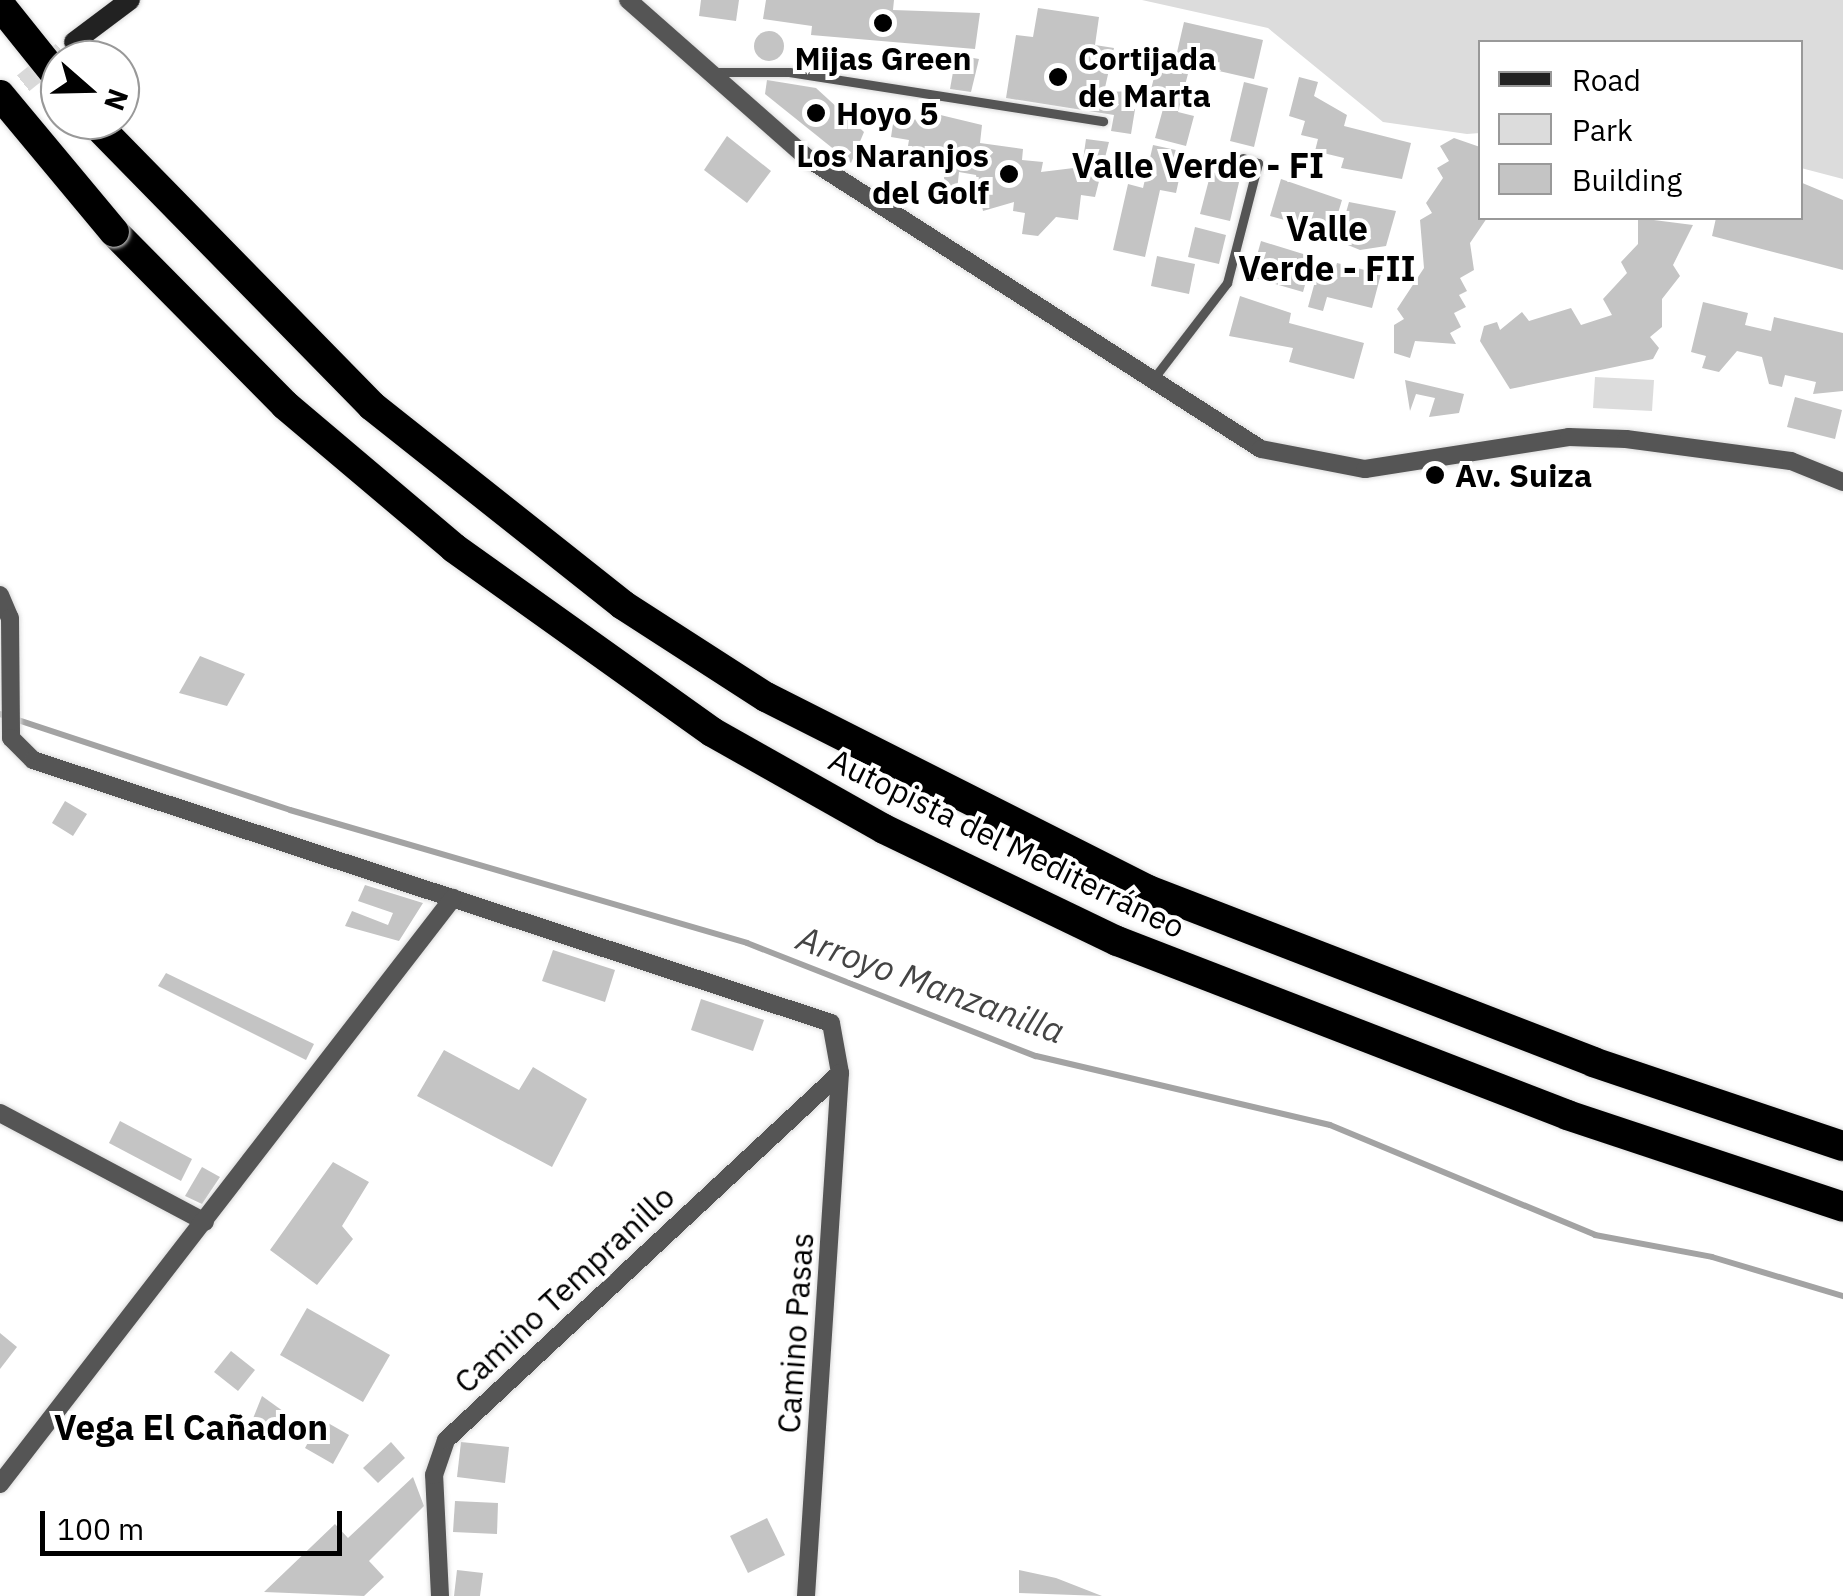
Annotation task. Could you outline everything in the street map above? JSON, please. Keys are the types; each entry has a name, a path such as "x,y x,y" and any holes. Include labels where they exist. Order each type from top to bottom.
{"highway":[{"path":"0,6 40,55"},
{"name":"Autopista del Mediterráneo","path":"0,96 114,232 285,405 454,548 712,732 884,830 1118,941 1567,1115 1843,1207"},
{"name":"Autopista del Mediterráneo","path":"110,140 372,406 623,604 766,697 1148,890 1593,1062 1843,1146"}],"street":[{"path":"77,40 130,0"},
{"path":"628,0 807,158 1261,449 1308,464 1402,467 1569,438 1626,438 1790,461 1843,482"},
{"name":"Camino Pasas","path":"0,595 12,700 11,738 49,766 819,1014 838,1037 840,1073 806,1596"},
{"path":"0,1484 453,898"},
{"name":"Camino Tempranillo","path":"440,1596 434,1475 446,1440 840,1073"},
{"path":"0,1113 205,1222"}],"lane":[{"path":"710,72 789,72 1103,121"},
{"path":"1152,380 1166,373 1228,283 1258,162 1243,158"}],"green space":[{"path":"1142,0 1843,0 1843,179 1803,169 1803,40 1478,40 1478,133 1467,134 1383,122 1268,28"},
{"path":"1595,377 1654,380 1652,411 1593,408"}],"building":[{"path":"701,0 739,0 736,21 699,16"},
{"name":"Mijas Green","path":"766,0 894,0 893,10 980,13 975,49 811,35 812,26 763,19"},
{"name":"Cortijada de Marta","path":"1038,8 1099,17 1095,45 1114,48 1104,92 1138,91 1131,134 1111,131 1114,115 1006,98 1016,35 1033,37"},
{"path":"1184,22 1263,40 1254,79 1175,61"},
{"path":"769,31 780,35 784,46 780,57 769,61 758,57 754,46 758,35"},
{"path":"956,55 979,59 971,92 950,89"},
{"path":"1158,62 1189,70 1178,112 1194,116 1186,146 1155,138 1163,109 1147,105"},
{"path":"1299,77 1318,82 1314,96 1347,115 1344,126 1411,143 1402,179 1341,168 1344,158 1315,151 1318,139 1301,135 1305,121 1289,116"},
{"name":"Hoyo 5","path":"767,80 816,88 864,132 851,163 765,94"},
{"path":"1244,82 1268,88 1254,147 1230,141"},
{"name":"Los Naranjos del Golf","path":"928,112 982,125 980,143 1023,149 1022,160 1043,162 1041,172 1082,167 1086,139 1109,142 1095,197 1081,195 1078,220 1056,217 1038,236 1022,234 1025,213 1013,211 1014,202 983,211 976,175 959,172 957,191 945,190 943,163 905,163 909,140 891,137 894,117 927,121"},
{"path":"727,136 771,171 747,203 704,170"},
{"path":"1454,138 1478,146 1478,220 1486,220 1470,243 1474,270 1460,278 1467,291 1459,295 1466,307 1454,313 1461,327 1450,333 1456,344 1415,341 1410,358 1394,353 1394,325 1404,319 1397,309 1424,268 1420,220 1432,213 1426,203 1443,178 1437,168 1449,161 1440,146"},
{"path":"1153,145 1185,152 1176,193 1160,190 1145,257 1113,250 1128,184 1143,188"},
{"path":"1211,172 1240,178 1230,221 1200,214"},
{"path":"1281,179 1342,200 1332,233 1270,216"},
{"path":"1803,183 1843,200 1843,270 1712,236 1716,220 1803,220"},
{"path":"1349,202 1396,211 1386,246 1360,250 1338,241"},
{"path":"1638,220 1693,225 1673,265 1680,276 1662,299 1662,327 1650,337 1659,348 1653,359 1510,389 1480,341 1484,326 1497,322 1500,330 1522,312 1529,321 1571,308 1581,325 1612,315 1603,299 1627,273 1621,262 1638,244"},
{"path":"1195,227 1226,235 1219,264 1188,257"},
{"path":"1261,241 1313,257 1303,292 1251,277"},
{"path":"1157,256 1195,264 1189,294 1151,286"},
{"path":"1337,263 1381,274 1372,308 1327,297 1323,311 1308,307 1319,267 1335,271"},
{"path":"1240,296 1291,313 1289,323 1364,343 1354,379 1289,362 1293,348 1229,336"},
{"path":"1703,302 1748,313 1745,325 1771,331 1774,317 1843,333 1843,391 1813,394 1816,382 1785,375 1782,387 1769,384 1762,357 1737,351 1719,372 1702,368 1706,356 1691,352"},
{"path":"1405,380 1464,394 1459,413 1429,417 1435,398 1416,394 1410,411"},
{"path":"1795,397 1842,410 1835,439 1787,427"},
{"path":"200,656 245,674 227,706 179,693"},
{"path":"65,801 87,814 73,836 52,823"},
{"path":"365,885 423,903 399,941 345,926 352,911 388,925 393,913 358,901"},
{"path":"553,950 615,970 605,1002 542,981"},
{"path":"166,973 314,1044 306,1060 158,986"},
{"path":"701,999 764,1020 753,1051 691,1030"},
{"path":"444,1050 519,1090 533,1067 587,1099 552,1167 417,1096"},
{"path":"120,1121 192,1159 181,1181 109,1143"},
{"path":"333,1162 369,1182 342,1226 353,1239 317,1285 270,1250"},
{"path":"202,1167 220,1177 202,1204 185,1196"},
{"path":"307,1308 390,1355 363,1402 280,1355"},
{"path":"0,1333 17,1347 0,1369"},
{"path":"231,1351 255,1370 238,1391 214,1372"},
{"path":"262,1396 287,1414 272,1436 252,1421"},
{"path":"321,1419 349,1435 333,1464 305,1448"},
{"path":"391,1442 405,1458 378,1483 363,1468"},
{"path":"461,1442 509,1447 505,1483 457,1477"},
{"path":"413,1477 424,1506 369,1561 384,1577 364,1596 264,1592 335,1524 348,1538"},
{"path":"455,1501 498,1503 497,1534 453,1532"},
{"path":"767,1518 785,1555 748,1573 730,1536"},
{"path":"457,1570 483,1573 480,1596 454,1596"},
{"path":"1019,1570 1056,1578 1102,1596 1019,1593"}],"waterway":[{"name":"Arroyo Manzanilla","path":"0,714 290,810 747,943 1036,1056 1330,1125 1595,1235 1712,1257 1843,1296"}],"tunnel":[{"path":"0,102 40,70"}],"place":[{"name":"Mijas Green","path":"883,23"},
{"name":"Cortijada de Marta","path":"1058,77"},
{"name":"Hoyo 5","path":"816,113"},
{"name":"Los Naranjos del Golf","path":"1009,174"},
{"name":"Av. Suiza","path":"1435,475"}],"district":[{"name":"Valle Verde - FI","path":"1198,165"},
{"name":"Valle Verde - FII","path":"1327,248"},
{"name":"Vega El Cañadon","path":"191,1427"}]}
